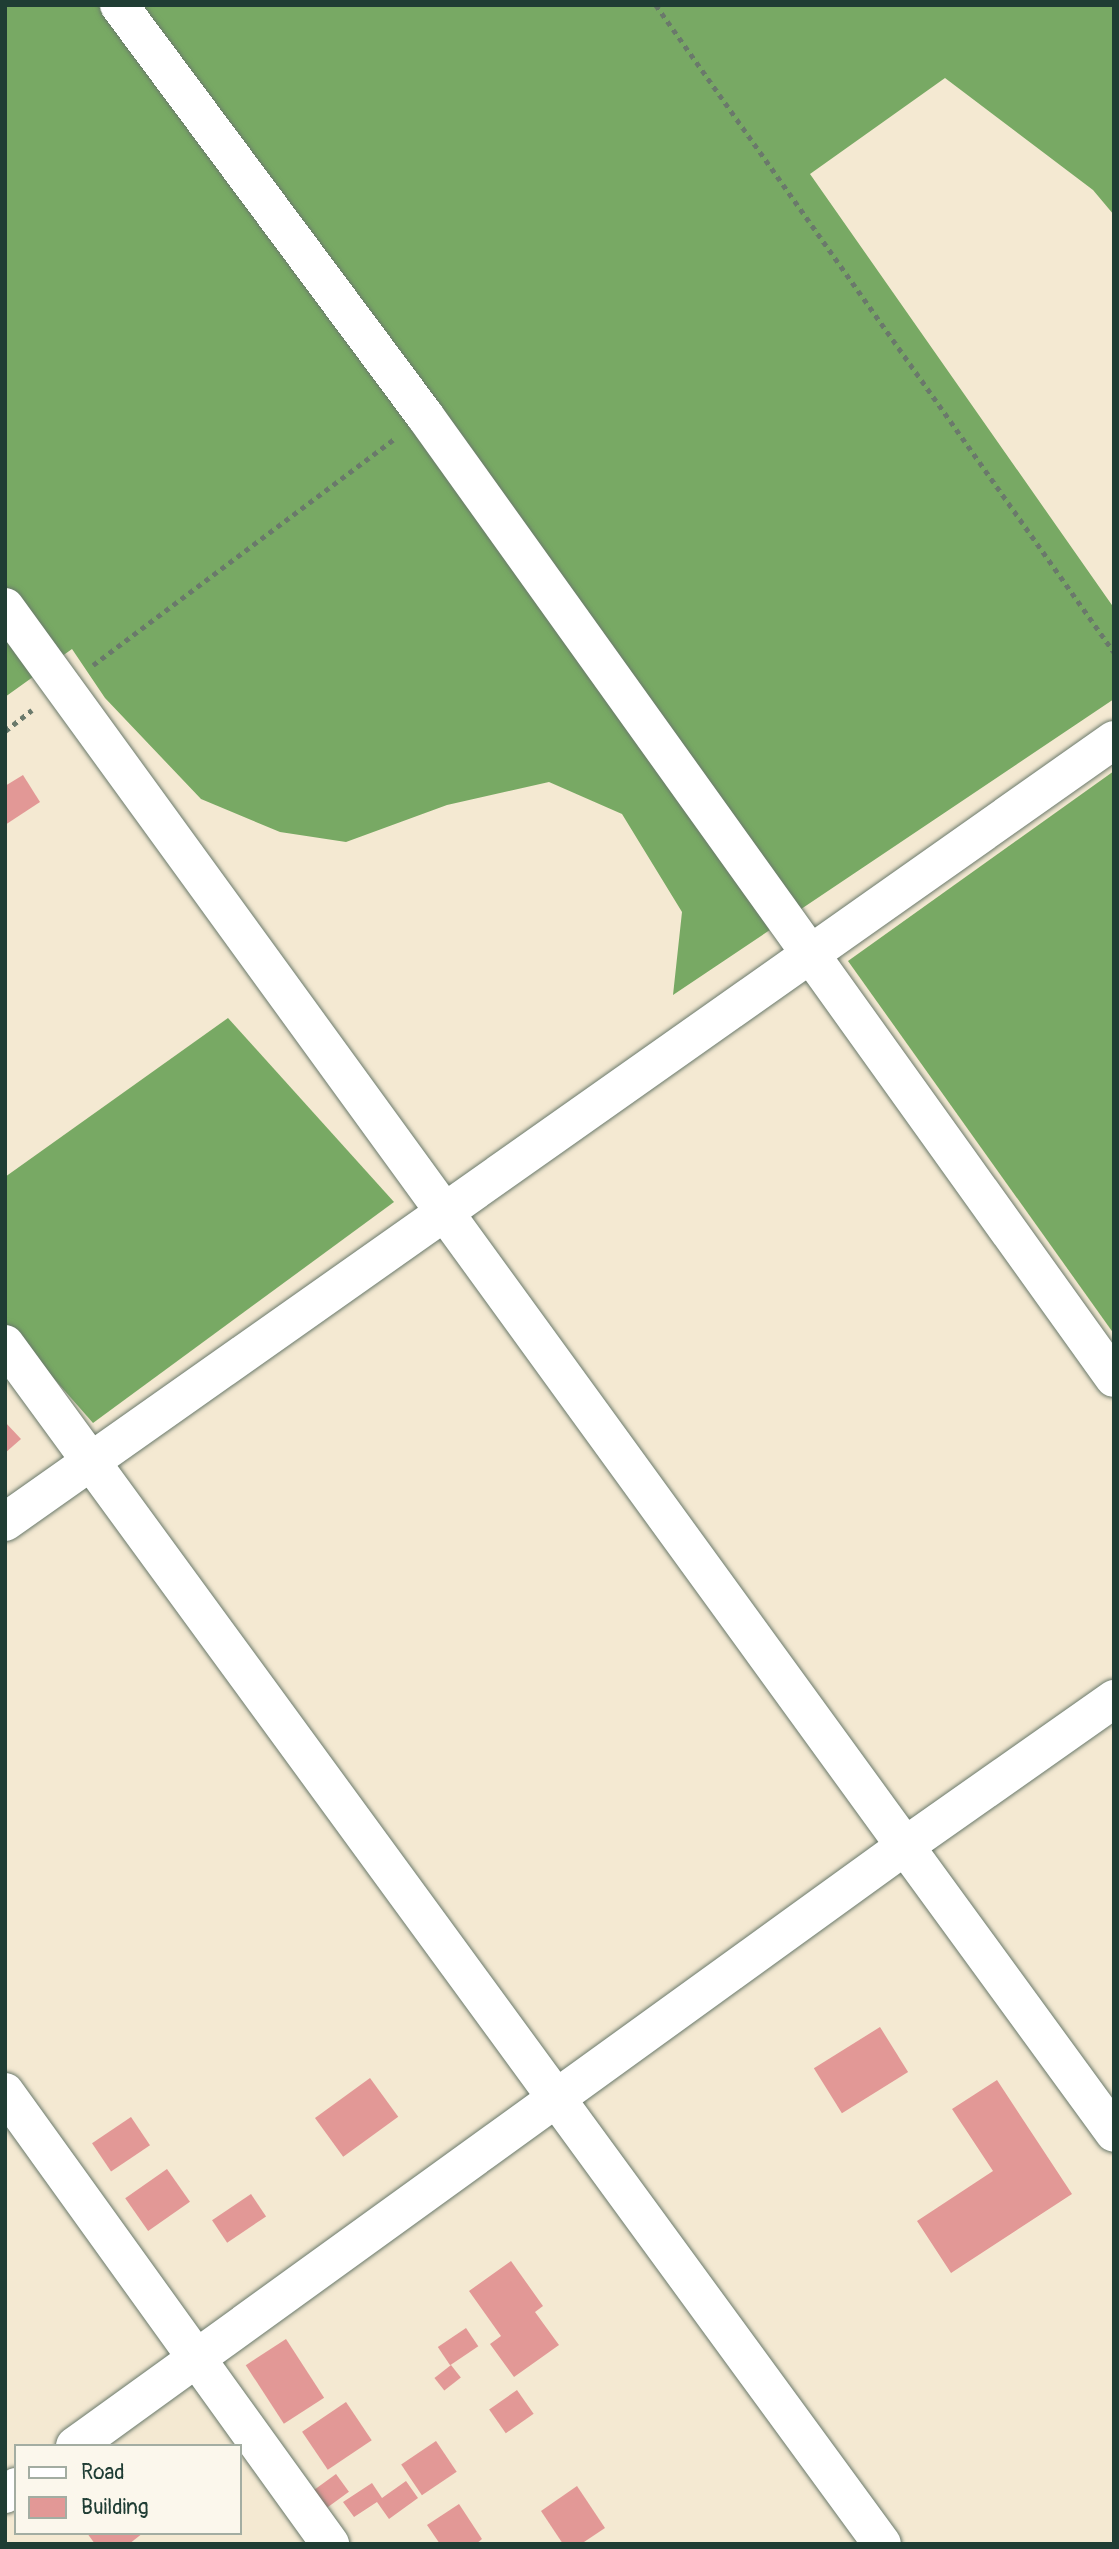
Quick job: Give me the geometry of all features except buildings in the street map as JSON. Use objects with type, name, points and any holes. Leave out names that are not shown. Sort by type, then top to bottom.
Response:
[{"type":"street","points":[[119,5],[425,416],[1114,1378]]},
{"type":"street","points":[[5,607],[442,1212],[1114,2133]]},
{"type":"street","points":[[5,1522],[90,1458],[1114,740]]},
{"type":"street","points":[[5,1344],[883,2544]]},
{"type":"street","points":[[78,2444],[198,2361],[905,1846],[1114,1699]]},
{"type":"street","points":[[5,2092],[330,2544]]},
{"type":"path","points":[[656,5],[1114,653]]},
{"type":"path","points":[[5,731],[425,416]]},
{"type":"green space","points":[[5,5],[1114,5],[1114,215],[1093,190],[945,78],[810,174],[1114,608],[1114,699],[673,995],[682,912],[622,814],[549,782],[447,805],[346,842],[280,832],[201,799],[105,698],[72,649],[5,697]]},
{"type":"green space","points":[[1114,771],[1114,1334],[848,961]]},
{"type":"green space","points":[[228,1018],[394,1202],[93,1423],[5,1323],[5,1177]]}]
